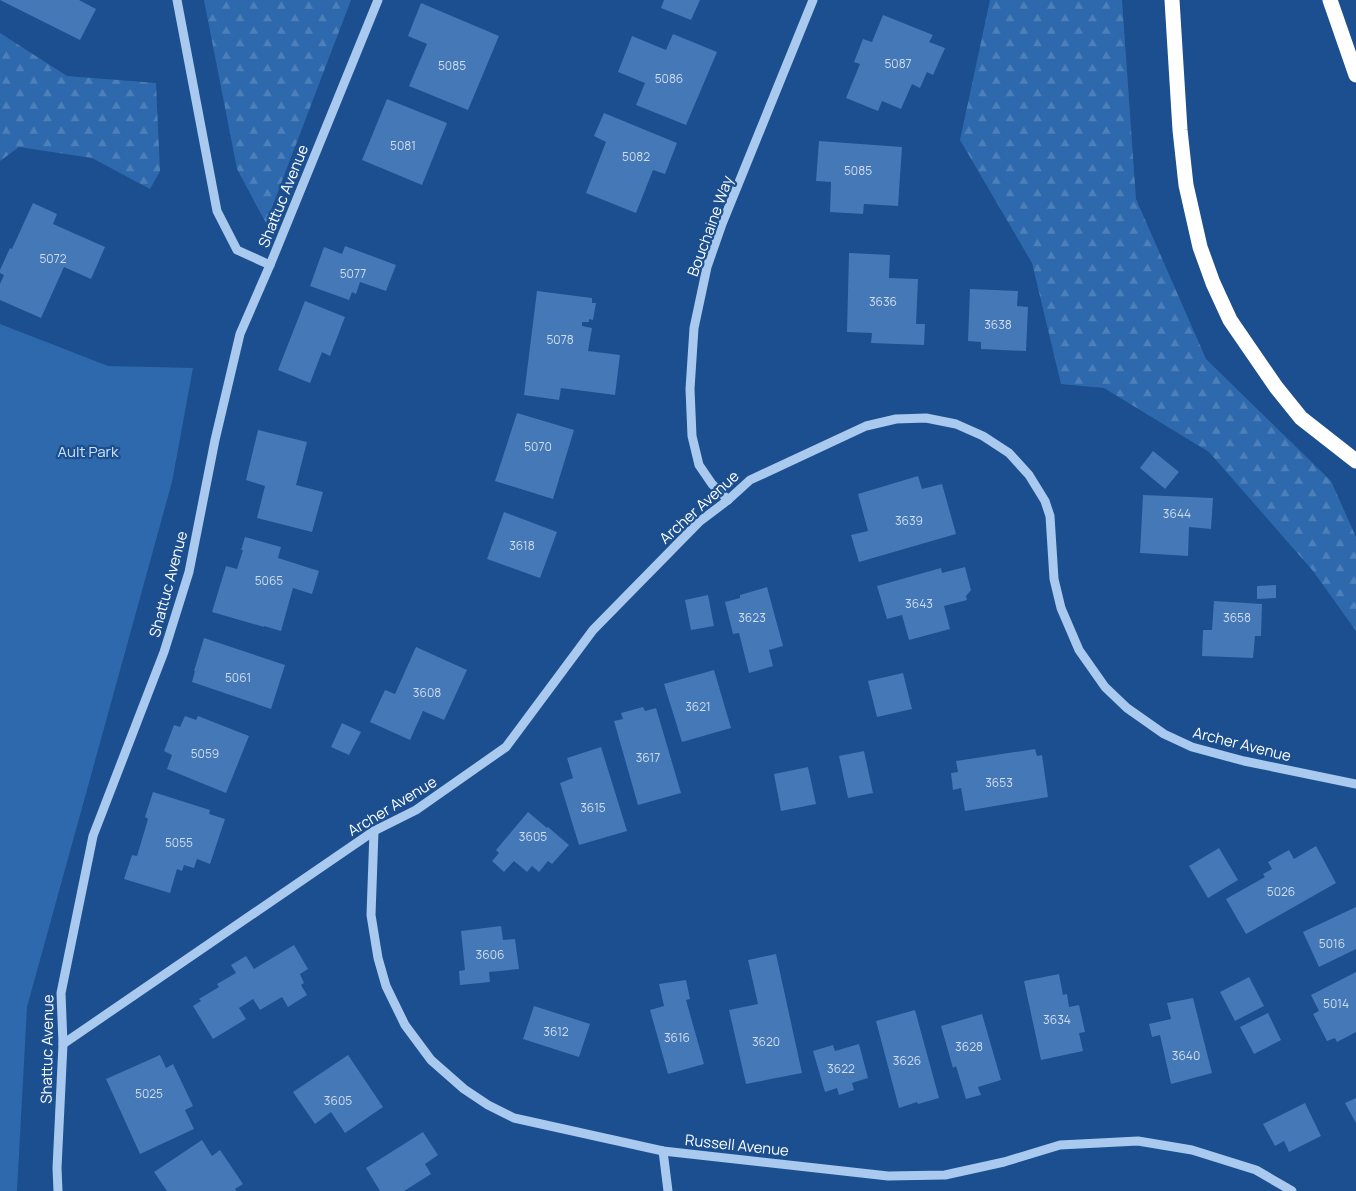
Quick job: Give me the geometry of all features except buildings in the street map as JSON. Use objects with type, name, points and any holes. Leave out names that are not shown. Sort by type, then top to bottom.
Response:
[{"type":"highway","points":[[1172,0],[1180,130],[1186,185],[1200,247],[1213,283],[1230,320],[1276,387],[1301,418],[1356,461]]},
{"type":"highway","points":[[1330,0],[1356,74]]},
{"type":"street","points":[[177,0],[217,211],[237,250],[270,265]]},
{"type":"street","name":"Shattuc Avenue","points":[[58,1191],[57,1168],[62,1044],[61,993],[93,836],[167,643],[188,572],[215,440],[240,334],[378,0]]},
{"type":"street","name":"Bouchaine Way","points":[[728,500],[712,484],[700,465],[692,436],[690,389],[694,328],[707,267],[722,224],[813,0]]},
{"type":"street","name":"Archer Avenue","points":[[62,1044],[374,831],[416,810],[506,747],[593,630],[699,522],[750,480],[866,426],[896,419],[926,418],[956,424],[983,436],[1009,453],[1029,475],[1045,501],[1050,516],[1054,579],[1061,608],[1079,650],[1105,687],[1127,708],[1164,734],[1192,747],[1244,761],[1356,784]]},
{"type":"street","name":"Russell Avenue","points":[[374,831],[371,915],[378,958],[386,986],[405,1025],[431,1060],[464,1089],[488,1106],[514,1118],[663,1151],[888,1176],[946,1175],[1004,1162],[1060,1145],[1138,1141],[1192,1150],[1256,1170],[1292,1191]]},
{"type":"street","points":[[663,1151],[668,1191]]},
{"type":"green space","points":[[204,0],[351,0],[266,223],[237,169]]},
{"type":"green space","points":[[990,0],[1122,0],[1136,199],[1206,359],[1331,481],[1356,537],[1356,631],[1313,571],[1209,452],[1104,388],[1061,384],[1032,263],[960,140]]},
{"type":"green space","points":[[0,33],[67,76],[156,83],[160,171],[150,189],[92,158],[19,147],[0,161]]},
{"type":"green space","name":"Ault Park","points":[[0,324],[108,366],[193,368],[172,482],[27,1007],[17,1191],[0,1191]]}]
